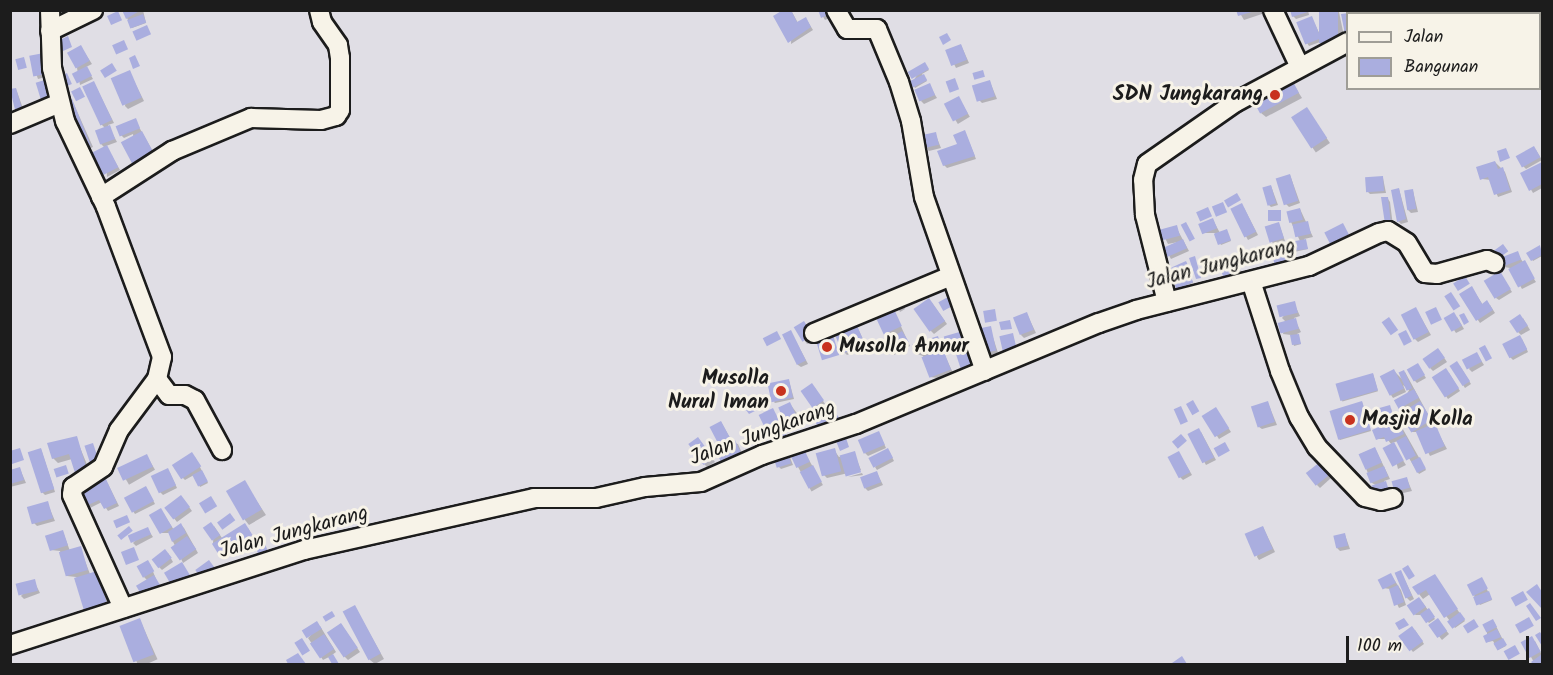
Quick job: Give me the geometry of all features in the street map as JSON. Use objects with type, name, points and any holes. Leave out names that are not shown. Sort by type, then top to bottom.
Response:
[{"type":"street","points":[[50,10],[52,68],[64,121],[101,197],[161,346],[158,379],[114,438],[103,467],[73,487],[72,495],[123,608]]},
{"type":"street","points":[[50,31],[93,10]]},
{"type":"street","points":[[101,197],[172,151],[243,121],[321,120],[336,116],[340,110],[338,45],[322,22],[319,10]]},
{"type":"street","points":[[836,10],[847,29],[877,28],[911,121],[924,197],[985,370]]},
{"type":"street","points":[[1273,10],[1299,65]]},
{"type":"street","points":[[1167,302],[1145,215],[1143,180],[1147,164],[1236,102],[1299,65],[1346,42]]},
{"type":"street","points":[[10,124],[60,103]]},
{"type":"street","name":"Jalan Jungkarang","points":[[10,645],[304,549],[518,501],[596,498],[645,487],[695,484],[762,455],[856,424],[1108,320],[1326,260],[1388,231],[1407,243],[1425,273],[1437,274],[1487,260],[1494,263]]},
{"type":"street","points":[[814,333],[951,276]]},
{"type":"street","points":[[1251,281],[1280,371],[1299,417],[1317,447],[1365,497],[1381,501],[1393,498]]},
{"type":"street","points":[[158,379],[169,395],[185,395],[195,400],[222,450]]},
{"type":"building","points":[[122,10],[141,10],[126,19]]},
{"type":"building","points":[[783,10],[791,10],[797,22],[806,17],[811,27],[788,43],[773,16]]},
{"type":"building","points":[[818,10],[833,10],[834,12],[821,18]]},
{"type":"building","points":[[1236,10],[1255,10],[1255,11],[1238,16]]},
{"type":"building","points":[[1290,10],[1311,10],[1311,11],[1292,17]]},
{"type":"building","points":[[1319,10],[1338,10],[1338,43],[1319,43]]},
{"type":"building","points":[[1360,10],[1376,10],[1376,12],[1360,12]]},
{"type":"building","points":[[1500,10],[1517,10],[1517,12],[1500,12]]},
{"type":"building","points":[[118,11],[122,20],[111,25],[107,16]]},
{"type":"building","points":[[1346,13],[1346,34],[1345,34],[1341,14]]},
{"type":"building","points":[[143,14],[146,22],[130,28],[127,20]]},
{"type":"building","points":[[1312,16],[1321,38],[1305,45],[1296,22]]},
{"type":"building","points":[[147,25],[151,34],[136,41],[132,32]]},
{"type":"building","points":[[947,33],[951,40],[943,45],[939,37]]},
{"type":"building","points":[[68,36],[72,47],[63,51],[58,41]]},
{"type":"building","points":[[124,40],[128,49],[116,54],[112,45]]},
{"type":"building","points":[[961,44],[967,60],[951,66],[945,50]]},
{"type":"building","points":[[81,45],[90,61],[76,69],[67,53]]},
{"type":"building","points":[[44,53],[48,74],[33,76],[29,56]]},
{"type":"building","points":[[135,55],[140,66],[133,69],[129,58]]},
{"type":"building","points":[[24,57],[27,68],[18,70],[15,59]]},
{"type":"building","points":[[925,62],[929,69],[912,79],[908,72]]},
{"type":"building","points":[[112,63],[117,71],[105,78],[100,70]]},
{"type":"building","points":[[87,66],[92,76],[77,84],[72,74]]},
{"type":"building","points":[[130,70],[142,98],[122,106],[111,78]]},
{"type":"building","points":[[983,70],[985,77],[974,80],[972,73]]},
{"type":"building","points":[[67,73],[72,84],[64,88],[59,77]]},
{"type":"building","points":[[924,74],[927,80],[913,88],[910,81]]},
{"type":"building","name":"SDN Jungkarang","points":[[1290,76],[1299,93],[1260,113],[1251,97]]},
{"type":"building","points":[[51,78],[57,98],[42,103],[36,83]]},
{"type":"building","points":[[955,78],[959,89],[950,93],[946,81]]},
{"type":"building","points":[[990,80],[995,96],[977,102],[972,86]]},
{"type":"building","points":[[94,81],[112,120],[100,125],[82,86]]},
{"type":"building","points":[[930,83],[935,95],[919,102],[914,90]]},
{"type":"building","points":[[80,87],[85,97],[76,101],[71,92]]},
{"type":"building","points":[[16,88],[23,112],[16,114],[10,89]]},
{"type":"building","points":[[959,96],[968,114],[953,122],[944,104]]},
{"type":"building","points":[[72,99],[91,145],[82,149],[64,102]]},
{"type":"building","name":"SDN Jungkarang","points":[[1307,107],[1327,138],[1311,148],[1291,117]]},
{"type":"building","points":[[136,118],[140,128],[120,136],[116,126]]},
{"type":"building","points":[[110,125],[115,139],[100,145],[95,130]]},
{"type":"building","points":[[965,130],[975,156],[943,166],[937,151],[957,144],[953,135]]},
{"type":"building","points":[[142,131],[153,152],[132,163],[121,142]]},
{"type":"building","points":[[936,132],[939,145],[924,148],[921,135]]},
{"type":"building","points":[[107,145],[118,167],[103,175],[92,153]]},
{"type":"building","points":[[1534,146],[1540,157],[1522,168],[1516,156]]},
{"type":"building","points":[[1506,148],[1510,158],[1500,162],[1497,151]]},
{"type":"building","points":[[1495,161],[1498,169],[1503,167],[1510,190],[1494,195],[1488,177],[1480,180],[1476,167]]},
{"type":"building","points":[[1542,162],[1542,184],[1529,191],[1520,173]]},
{"type":"building","points":[[1290,174],[1298,201],[1284,205],[1276,178]]},
{"type":"building","points":[[1383,176],[1384,191],[1366,192],[1365,177]]},
{"type":"building","points":[[1271,185],[1276,203],[1268,206],[1262,187]]},
{"type":"building","points":[[1399,188],[1406,219],[1397,222],[1391,190]]},
{"type":"building","points":[[1413,189],[1416,209],[1407,210],[1404,190]]},
{"type":"building","points":[[1237,193],[1241,200],[1228,207],[1224,200]]},
{"type":"building","points":[[1381,197],[1388,197],[1391,224],[1385,224]]},
{"type":"building","points":[[1223,202],[1227,212],[1216,217],[1212,206]]},
{"type":"building","points":[[1242,203],[1256,232],[1244,237],[1230,209]]},
{"type":"building","points":[[1208,207],[1212,216],[1200,221],[1196,212]]},
{"type":"building","points":[[1300,208],[1303,220],[1289,223],[1286,211]]},
{"type":"building","points":[[1268,210],[1281,210],[1281,221],[1268,221]]},
{"type":"building","points":[[1213,218],[1217,228],[1202,234],[1198,224]]},
{"type":"building","points":[[1308,221],[1311,234],[1295,237],[1292,225]]},
{"type":"building","points":[[1186,222],[1195,239],[1190,242],[1181,225]]},
{"type":"building","points":[[1279,222],[1284,238],[1270,243],[1265,226]]},
{"type":"building","points":[[1343,223],[1349,235],[1330,244],[1324,233]]},
{"type":"building","points":[[1177,225],[1180,236],[1162,240],[1160,230]]},
{"type":"building","points":[[1227,229],[1231,240],[1218,245],[1214,234]]},
{"type":"building","points":[[1183,239],[1187,248],[1167,257],[1163,248]]},
{"type":"building","points":[[1306,239],[1308,249],[1291,251],[1290,242]]},
{"type":"building","points":[[1284,243],[1288,261],[1274,264],[1270,246]]},
{"type":"building","points":[[1503,244],[1508,251],[1498,259],[1492,252]]},
{"type":"building","points":[[1540,245],[1542,255],[1531,261],[1526,253]]},
{"type":"building","points":[[1518,251],[1521,259],[1502,267],[1498,259]]},
{"type":"building","points":[[1195,256],[1201,278],[1196,279],[1189,258]]},
{"type":"building","points":[[1236,259],[1240,270],[1223,276],[1219,265]]},
{"type":"building","points":[[1525,260],[1535,279],[1518,287],[1508,269]]},
{"type":"building","points":[[1186,261],[1190,270],[1173,278],[1169,269]]},
{"type":"building","points":[[1500,271],[1511,289],[1495,299],[1484,281]]},
{"type":"building","points":[[1190,275],[1193,282],[1177,289],[1173,282]]},
{"type":"building","points":[[1465,276],[1470,284],[1458,291],[1453,283]]},
{"type":"building","points":[[1472,286],[1482,304],[1487,300],[1493,310],[1476,321],[1459,294]]},
{"type":"building","points":[[1451,292],[1460,306],[1454,311],[1444,296]]},
{"type":"building","points":[[948,297],[953,306],[943,311],[938,302]]},
{"type":"building","points":[[929,298],[945,321],[929,332],[913,309]]},
{"type":"building","points":[[1295,301],[1298,313],[1279,317],[1277,306]]},
{"type":"building","points":[[893,307],[902,326],[884,334],[875,315]]},
{"type":"building","points":[[1416,307],[1429,332],[1414,340],[1401,315]]},
{"type":"building","points":[[1436,307],[1442,320],[1431,325],[1425,312]]},
{"type":"building","points":[[995,309],[997,321],[985,323],[983,311]]},
{"type":"building","points":[[1027,312],[1034,330],[1020,335],[1013,317]]},
{"type":"building","points":[[1454,312],[1462,326],[1452,332],[1444,318]]},
{"type":"building","points":[[1464,313],[1469,322],[1464,325],[1459,315]]},
{"type":"building","points":[[1520,314],[1528,326],[1517,333],[1509,321]]},
{"type":"building","points":[[1389,317],[1398,330],[1391,335],[1382,322]]},
{"type":"building","points":[[1296,318],[1299,329],[1280,334],[1278,323]]},
{"type":"building","points":[[1010,320],[1012,329],[1001,330],[999,322]]},
{"type":"building","points":[[804,321],[813,336],[802,342],[794,327]]},
{"type":"building","points":[[856,323],[865,344],[843,354],[834,332]]},
{"type":"building","points":[[991,326],[996,350],[985,353],[980,328]]},
{"type":"building","points":[[791,330],[806,361],[797,365],[782,334]]},
{"type":"building","points":[[1406,330],[1412,342],[1404,346],[1398,334]]},
{"type":"building","points":[[777,331],[781,339],[767,346],[763,338]]},
{"type":"building","points":[[902,331],[909,342],[891,353],[884,342]]},
{"type":"building","points":[[963,331],[965,338],[946,343],[944,337]]},
{"type":"building","points":[[1013,333],[1017,350],[1003,353],[999,336]]},
{"type":"building","points":[[1299,334],[1301,344],[1292,345],[1290,335]]},
{"type":"building","name":"Musolla Annur","points":[[833,335],[839,355],[822,360],[816,340]]},
{"type":"building","points":[[1520,335],[1527,349],[1509,358],[1502,344]]},
{"type":"building","points":[[938,336],[941,345],[915,353],[912,344]]},
{"type":"building","points":[[971,339],[979,364],[961,370],[953,345]]},
{"type":"building","points":[[1485,345],[1492,358],[1486,362],[1479,348]]},
{"type":"building","points":[[1438,348],[1445,358],[1429,369],[1422,359]]},
{"type":"building","points":[[943,349],[951,370],[929,378],[922,357]]},
{"type":"building","points":[[1477,352],[1482,362],[1467,370],[1462,360]]},
{"type":"building","points":[[1457,361],[1470,381],[1463,386],[1449,366]]},
{"type":"building","points":[[1418,363],[1425,375],[1414,382],[1407,370]]},
{"type":"building","points":[[1446,368],[1459,388],[1445,397],[1432,377]]},
{"type":"building","points":[[1394,369],[1404,389],[1390,396],[1380,376]]},
{"type":"building","points":[[1404,370],[1412,388],[1407,391],[1399,372]]},
{"type":"building","points":[[1373,373],[1378,390],[1340,401],[1336,384]]},
{"type":"building","name":"Musolla Nurul Iman","points":[[789,379],[793,398],[771,402],[767,384]]},
{"type":"building","points":[[812,383],[824,400],[813,408],[801,391]]},
{"type":"building","points":[[1414,389],[1419,398],[1399,409],[1394,400]]},
{"type":"building","points":[[1193,400],[1199,411],[1192,415],[1186,404]]},
{"type":"building","points":[[1268,401],[1275,422],[1258,427],[1251,407]]},
{"type":"building","name":"Masjid Kolla","points":[[1362,401],[1371,430],[1338,440],[1329,411]]},
{"type":"building","points":[[1420,401],[1432,420],[1411,432],[1400,414]]},
{"type":"building","points":[[790,402],[796,415],[784,420],[778,407]]},
{"type":"building","points":[[754,405],[757,410],[749,414],[746,410]]},
{"type":"building","points":[[830,405],[839,418],[821,431],[812,418]]},
{"type":"building","points":[[1390,405],[1394,419],[1372,426],[1368,411]]},
{"type":"building","points":[[1181,406],[1188,422],[1181,425],[1174,409]]},
{"type":"building","points":[[1216,407],[1229,428],[1215,437],[1202,416]]},
{"type":"building","points":[[773,408],[788,439],[774,446],[759,415]]},
{"type":"building","points":[[800,415],[806,423],[799,428],[793,420]]},
{"type":"building","points":[[1397,419],[1404,434],[1386,442],[1384,437],[1376,440],[1372,430]]},
{"type":"building","points":[[721,421],[730,438],[718,444],[710,427]]},
{"type":"building","points":[[1435,423],[1445,446],[1425,454],[1416,431]]},
{"type":"building","points":[[1199,428],[1214,457],[1202,463],[1187,434]]},
{"type":"building","points":[[879,431],[885,445],[864,454],[858,440]]},
{"type":"building","points":[[1181,434],[1187,441],[1178,449],[1172,442]]},
{"type":"building","points":[[77,436],[87,470],[75,473],[69,454],[52,459],[47,443]]},
{"type":"building","points":[[1406,436],[1416,456],[1406,461],[1396,441]]},
{"type":"building","points":[[698,437],[713,458],[704,465],[688,444]]},
{"type":"building","points":[[846,438],[849,447],[840,451],[836,441]]},
{"type":"building","points":[[735,440],[744,459],[724,468],[715,449]]},
{"type":"building","points":[[1225,442],[1230,451],[1218,457],[1214,448]]},
{"type":"building","points":[[1394,442],[1404,461],[1392,467],[1383,448]]},
{"type":"building","points":[[93,443],[99,461],[90,464],[84,446]]},
{"type":"building","points":[[1375,447],[1382,463],[1365,470],[1359,454]]},
{"type":"building","points":[[20,448],[24,460],[12,464],[10,451]]},
{"type":"building","points":[[41,448],[54,489],[41,493],[28,452]]},
{"type":"building","points":[[835,448],[841,471],[822,476],[816,453]]},
{"type":"building","points":[[888,448],[893,458],[873,468],[868,458]]},
{"type":"building","points":[[804,449],[810,462],[796,468],[790,455]]},
{"type":"building","points":[[787,450],[791,463],[777,468],[773,454]]},
{"type":"building","points":[[855,451],[861,472],[846,477],[840,455]]},
{"type":"building","points":[[1179,451],[1190,472],[1179,478],[1168,457]]},
{"type":"building","points":[[192,452],[201,466],[181,479],[172,465]]},
{"type":"building","points":[[147,454],[153,467],[123,481],[117,468]]},
{"type":"building","points":[[1420,457],[1426,469],[1417,473],[1411,462]]},
{"type":"building","points":[[1320,462],[1330,475],[1316,486],[1306,473]]},
{"type":"building","points":[[66,465],[69,474],[56,478],[54,469]]},
{"type":"building","points":[[813,465],[822,482],[809,489],[800,472]]},
{"type":"building","points":[[1384,466],[1388,476],[1371,483],[1366,473]]},
{"type":"building","points":[[20,467],[24,480],[10,484],[10,470]]},
{"type":"building","points":[[168,468],[176,485],[159,493],[151,476]]},
{"type":"building","points":[[202,470],[208,482],[198,487],[192,475]]},
{"type":"building","points":[[877,471],[881,482],[864,488],[860,477]]},
{"type":"building","points":[[1407,477],[1410,488],[1394,492],[1392,481]]},
{"type":"building","points":[[106,479],[117,503],[104,509],[99,500],[86,506],[79,493]]},
{"type":"building","points":[[245,480],[262,509],[243,520],[226,491]]},
{"type":"building","points":[[1386,481],[1389,491],[1375,495],[1372,485]]},
{"type":"building","points":[[146,486],[154,501],[132,513],[124,498]]},
{"type":"building","points":[[181,495],[190,507],[173,520],[164,508]]},
{"type":"building","points":[[211,496],[217,506],[205,513],[199,503]]},
{"type":"building","points":[[48,501],[53,518],[32,524],[27,507]]},
{"type":"building","points":[[161,508],[172,527],[160,534],[149,515]]},
{"type":"building","points":[[230,513],[235,520],[222,530],[217,522]]},
{"type":"building","points":[[127,515],[130,522],[116,528],[113,521]]},
{"type":"building","points":[[211,522],[220,535],[212,541],[203,528]]},
{"type":"building","points":[[181,523],[186,533],[172,542],[168,532]]},
{"type":"building","points":[[245,523],[253,536],[220,556],[212,544]]},
{"type":"building","points":[[129,526],[133,531],[121,540],[117,535]]},
{"type":"building","points":[[1263,526],[1273,549],[1254,557],[1245,534]]},
{"type":"building","points":[[148,527],[151,534],[131,543],[128,536]]},
{"type":"building","points":[[63,530],[68,545],[50,551],[45,536]]},
{"type":"building","points":[[1345,533],[1348,546],[1336,548],[1333,536]]},
{"type":"building","points":[[187,536],[196,549],[180,561],[171,547]]},
{"type":"building","points":[[262,536],[269,554],[259,557],[253,540]]},
{"type":"building","points":[[81,546],[88,570],[66,576],[59,552]]},
{"type":"building","points":[[134,547],[139,560],[126,565],[121,552]]},
{"type":"building","points":[[165,549],[172,558],[158,568],[152,559]]},
{"type":"building","points":[[148,560],[154,571],[143,578],[137,566]]},
{"type":"building","points":[[209,560],[214,567],[201,577],[195,570]]},
{"type":"building","points":[[182,562],[191,577],[173,587],[164,573]]},
{"type":"building","points":[[1408,565],[1415,576],[1409,580],[1402,569]]},
{"type":"building","points":[[1401,570],[1412,596],[1405,599],[1395,573]]},
{"type":"building","points":[[97,571],[108,608],[85,615],[74,578]]},
{"type":"building","points":[[1391,573],[1396,583],[1383,590],[1378,580]]},
{"type":"building","points":[[1435,574],[1458,609],[1444,618],[1426,590],[1418,595],[1412,587]]},
{"type":"building","points":[[154,575],[160,585],[142,596],[136,586]]},
{"type":"building","points":[[1482,577],[1488,589],[1473,596],[1467,585]]},
{"type":"building","points":[[35,579],[38,591],[18,595],[16,584]]},
{"type":"building","points":[[1537,584],[1542,592],[1542,609],[1526,592]]},
{"type":"building","points":[[1398,585],[1404,602],[1394,606],[1389,589]]},
{"type":"building","points":[[1489,591],[1492,599],[1476,605],[1473,597]]},
{"type":"building","points":[[1523,591],[1528,600],[1516,607],[1511,598]]},
{"type":"building","points":[[1419,597],[1426,607],[1414,615],[1407,606]]},
{"type":"building","points":[[1530,603],[1541,618],[1536,621],[1526,606]]},
{"type":"building","points":[[355,605],[381,654],[368,660],[343,612]]},
{"type":"building","points":[[1429,608],[1435,617],[1426,623],[1420,614]]},
{"type":"building","points":[[332,611],[335,616],[326,622],[323,617]]},
{"type":"building","points":[[1460,612],[1465,619],[1452,629],[1447,621]]},
{"type":"building","points":[[1529,617],[1534,626],[1520,634],[1515,625]]},
{"type":"building","points":[[140,618],[154,654],[133,662],[119,626]]},
{"type":"building","points":[[1404,618],[1409,625],[1399,630],[1395,623]]},
{"type":"building","points":[[1438,618],[1447,631],[1437,638],[1428,625]]},
{"type":"building","points":[[1474,619],[1479,627],[1468,634],[1463,626]]},
{"type":"building","points":[[1493,619],[1497,627],[1486,632],[1482,624]]},
{"type":"building","points":[[317,621],[322,629],[307,638],[302,631]]},
{"type":"building","points":[[341,623],[358,648],[344,657],[327,633]]},
{"type":"building","points":[[1412,626],[1423,641],[1409,651],[1398,636]]},
{"type":"building","points":[[1497,629],[1501,637],[1486,643],[1483,636]]},
{"type":"building","points":[[1540,632],[1542,635],[1542,646],[1535,635]]},
{"type":"building","points":[[324,634],[334,649],[320,658],[310,644]]},
{"type":"building","points":[[1532,636],[1541,652],[1529,658],[1521,642]]},
{"type":"building","points":[[302,638],[310,651],[302,655],[294,643]]},
{"type":"building","points":[[1503,638],[1507,645],[1497,650],[1493,644]]},
{"type":"building","points":[[1515,645],[1520,654],[1508,660],[1504,651]]},
{"type":"building","points":[[298,653],[306,664],[288,664],[286,660]]},
{"type":"building","points":[[333,654],[339,664],[332,664],[328,657]]},
{"type":"building","points":[[1542,654],[1542,664],[1531,662]]},
{"type":"building","points":[[1182,656],[1187,664],[1172,663]]},
{"type":"building","points":[[1376,660],[1378,664],[1361,664]]},
{"type":"place","name":"SDN Jungkarang","points":[[1275,95]]},
{"type":"place","name":"Musolla Annur","points":[[827,347]]},
{"type":"place","name":"Musolla Nurul Iman","points":[[781,391]]},
{"type":"place","name":"Masjid Kolla","points":[[1350,420]]}]
